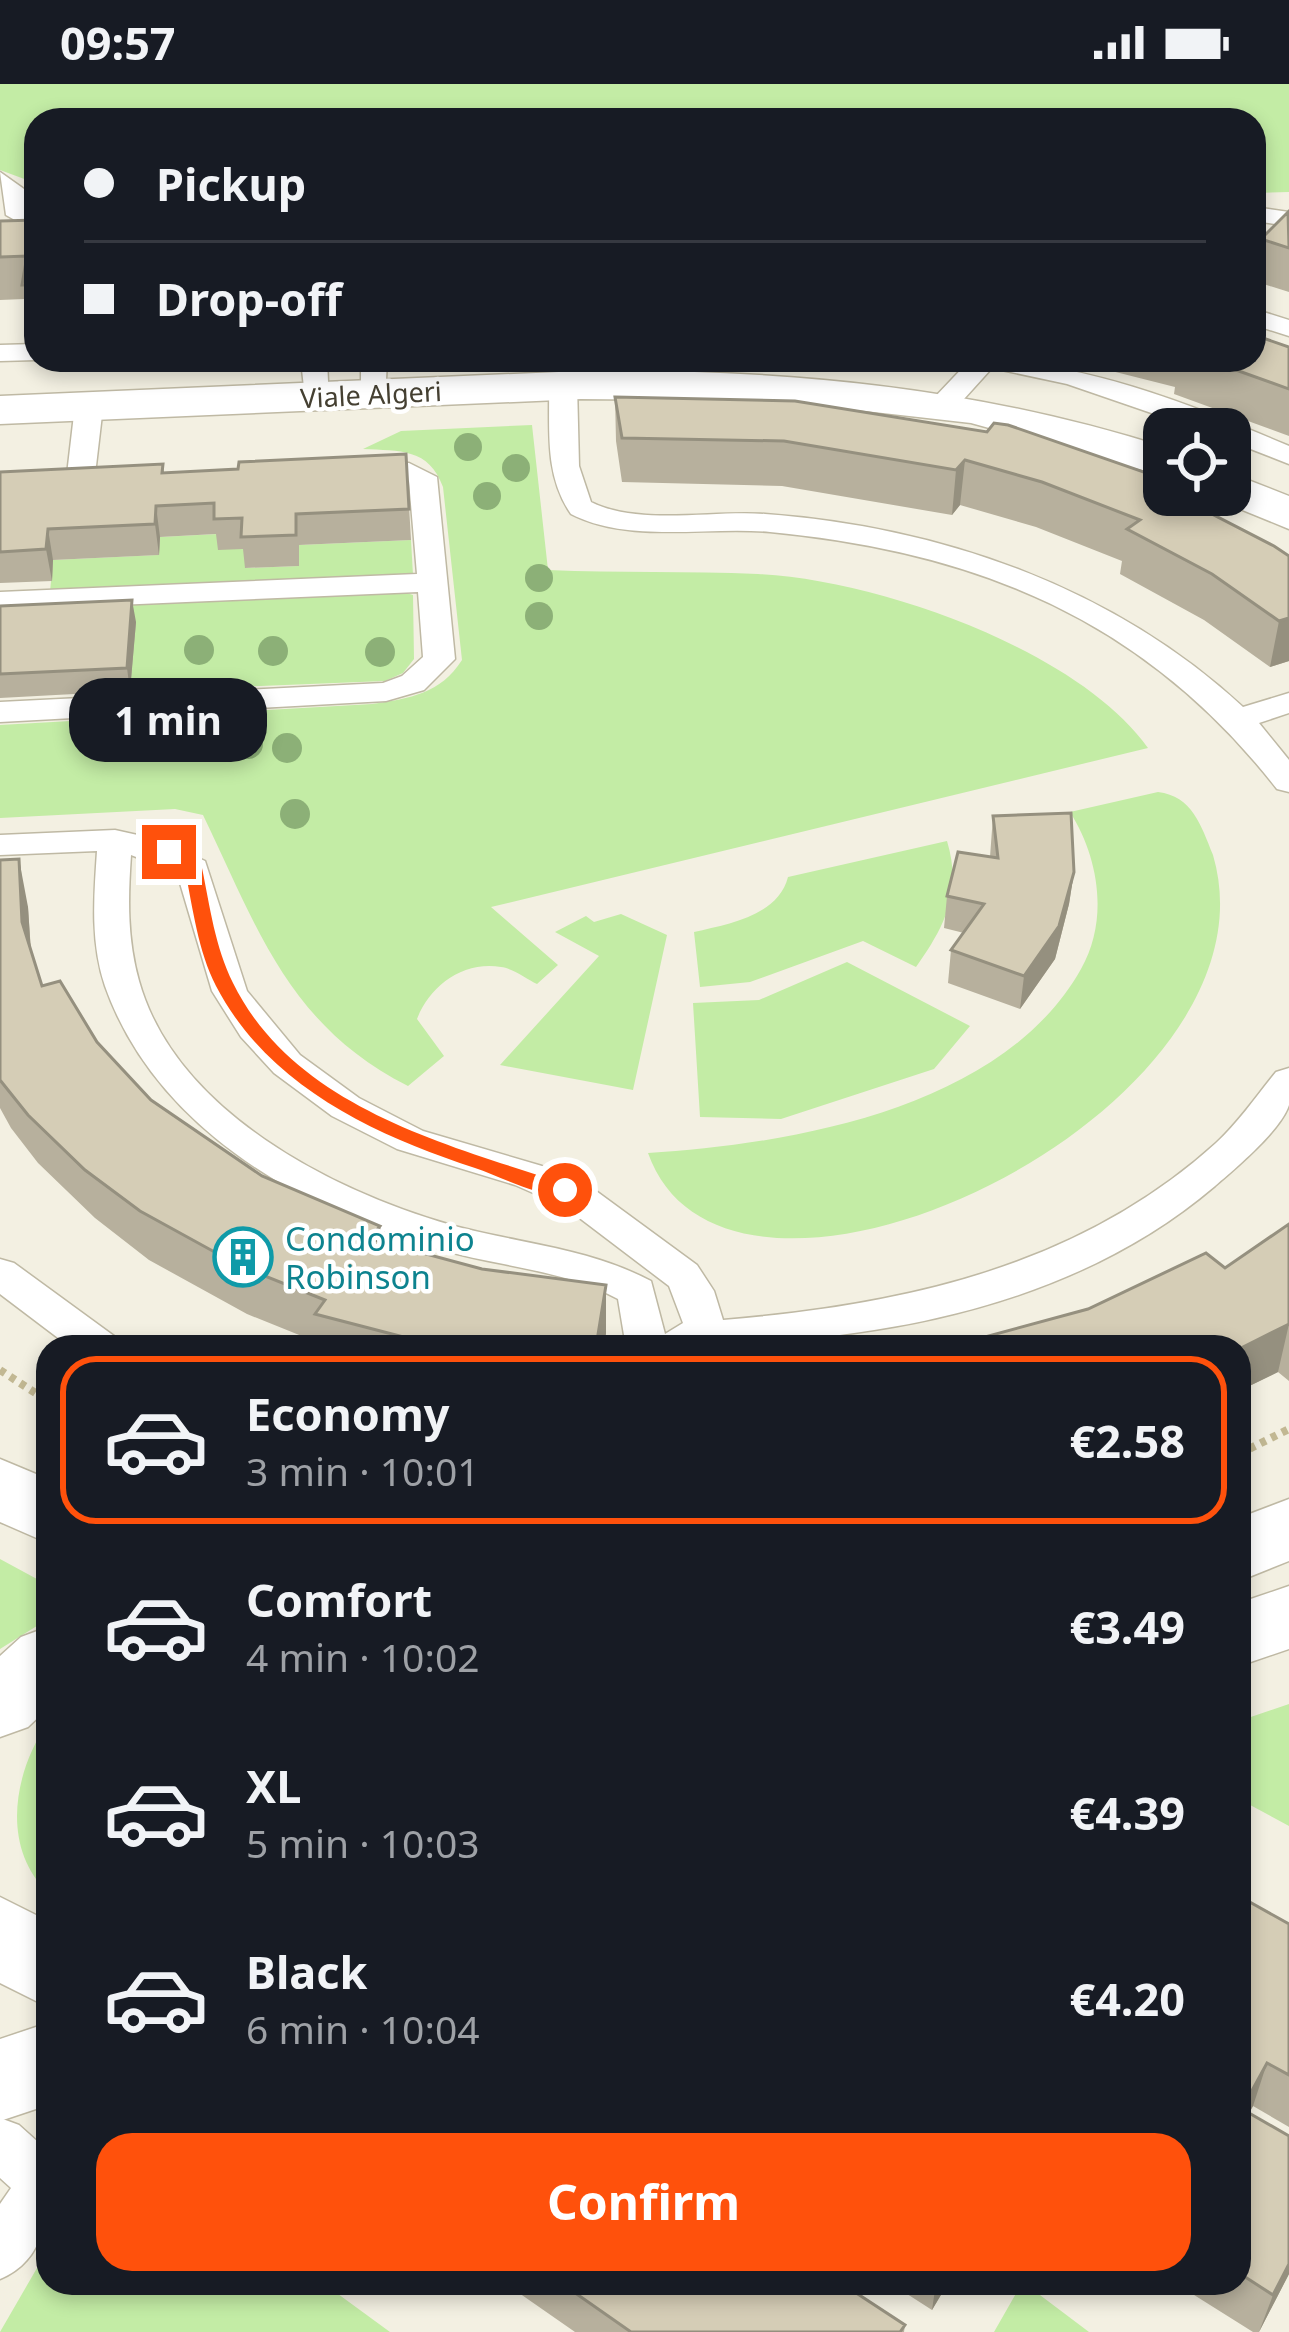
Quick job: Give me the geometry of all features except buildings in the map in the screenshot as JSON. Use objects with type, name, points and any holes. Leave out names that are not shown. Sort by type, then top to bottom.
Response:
[{"type":"street","name":"Viale Algeri","points":[[0,410],[89,406],[316,378],[563,384],[751,382],[944,404],[1040,424],[1143,456]]},
{"type":"street","points":[[1251,497],[1289,514]]},
{"type":"street","points":[[0,1486],[36,1507]]},
{"type":"street","points":[[1251,1545],[1289,1528]]},
{"type":"street","points":[[1251,1630],[1289,1617]]},
{"type":"street","points":[[0,1704],[36,1670]]},
{"type":"street","points":[[0,1934],[36,1960]]},
{"type":"street","points":[[0,2080],[36,2068]]},
{"type":"lane","points":[[0,179],[19,194],[18,215],[24,218]]},
{"type":"lane","points":[[944,404],[977,372]]},
{"type":"lane","points":[[1048,372],[1164,408]]},
{"type":"lane","points":[[563,384],[570,493],[583,512],[605,521],[686,518],[806,526],[959,559],[1032,584],[1131,634],[1190,674],[1280,753],[1289,782]]},
{"type":"lane","points":[[40,484],[92,482],[89,406]]},
{"type":"lane","points":[[1251,440],[1289,456]]},
{"type":"lane","points":[[0,712],[386,692],[412,683],[439,659],[423,477],[409,471],[315,474]]},
{"type":"lane","points":[[0,602],[434,582]]},
{"type":"lane","points":[[1240,719],[1289,703]]},
{"type":"lane","points":[[115,840],[106,901],[119,984],[145,1040],[213,1118],[275,1164],[351,1204],[461,1242],[581,1264],[637,1291],[645,1335]]},
{"type":"lane","points":[[0,845],[115,840],[169,852],[194,868],[207,940],[225,986],[254,1030],[296,1071],[349,1108],[411,1140],[565,1190],[691,1283],[704,1335]]},
{"type":"lane","points":[[759,1335],[872,1320],[976,1295],[1070,1259],[1187,1189],[1247,1135],[1289,1081]]},
{"type":"lane","points":[[0,1273],[83,1335]]},
{"type":"lane","points":[[0,2144],[36,2172]]},
{"type":"lane","points":[[0,2252],[36,2196]]},
{"type":"path","points":[[0,1370],[36,1393]]},
{"type":"path","points":[[1251,1448],[1289,1429]]},
{"type":"green space","points":[[0,84],[1289,84],[1289,192],[1266,193],[1266,108],[24,108],[24,179],[0,170]]},
{"type":"green space","points":[[532,425],[548,570],[758,574],[806,579],[915,605],[1025,651],[1075,680],[1116,713],[1148,748],[491,907],[558,965],[537,984],[510,969],[487,966],[461,972],[439,986],[417,1019],[444,1056],[408,1086],[367,1062],[305,1004],[260,935],[203,815],[175,809],[0,818],[0,725],[372,704],[412,696],[444,680],[462,660],[443,487],[421,458],[363,449],[401,431]]},
{"type":"green space","points":[[218,534],[246,549],[246,568],[299,566],[299,545],[411,540],[413,575],[50,592],[53,560],[158,555],[160,537]]},
{"type":"green space","points":[[400,591],[413,595],[414,659],[403,673],[385,681],[130,691],[0,611]]},
{"type":"green space","points":[[1158,792],[1187,806],[1213,855],[1214,951],[1168,1042],[1089,1122],[989,1186],[882,1226],[781,1238],[698,1216],[648,1153],[766,1140],[890,1110],[948,1086],[1001,1055],[1046,1016],[1081,969],[1095,930],[1094,869],[1070,812]]},
{"type":"green space","points":[[947,841],[952,892],[936,937],[916,967],[863,941],[750,982],[700,987],[694,932],[763,909],[774,901],[788,877]]},
{"type":"green space","points":[[621,914],[667,935],[633,1090],[500,1065],[599,956],[555,932],[586,916],[594,922]]},
{"type":"green space","points":[[847,962],[970,1026],[934,1069],[781,1119],[700,1117],[693,1003],[759,1000]]},
{"type":"green space","points":[[0,1559],[36,1578],[36,1626],[0,1649]]},
{"type":"green space","points":[[1289,1704],[1289,1826],[1251,1805],[1251,1717]]},
{"type":"green space","points":[[36,1742],[36,1878],[18,1831],[20,1786]]},
{"type":"green space","points":[[36,2270],[36,2295],[339,2295],[390,2332],[0,2332]]},
{"type":"green space","points":[[1015,2295],[1040,2295],[1089,2332],[994,2332]]},
{"type":"place","name":"Condominio Robinson","points":[[243,1257]]},
{"type":"route","points":[[169,852],[194,868],[207,940],[225,986],[254,1030],[296,1071],[349,1108],[411,1140],[565,1190]]}]
